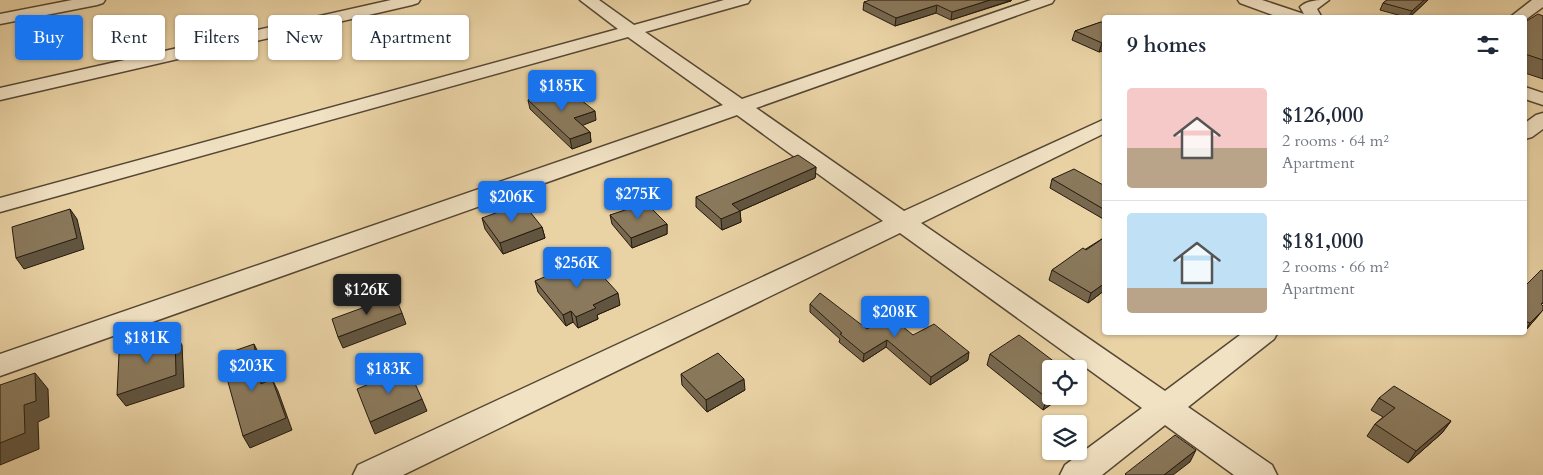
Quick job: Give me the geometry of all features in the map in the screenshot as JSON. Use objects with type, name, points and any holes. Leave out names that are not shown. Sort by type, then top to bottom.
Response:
[{"type":"street","points":[[0,19],[97,0]]},
{"type":"street","points":[[0,94],[412,0]]},
{"type":"street","points":[[588,0],[1260,475]]},
{"type":"street","points":[[0,205],[742,0]]},
{"type":"street","points":[[0,365],[1046,0]]},
{"type":"street","points":[[1246,0],[1289,15]]},
{"type":"street","points":[[1312,15],[1308,7],[1321,0]]},
{"type":"street","points":[[1521,15],[1543,0]]},
{"type":"street","points":[[1527,94],[1543,99]]},
{"type":"street","points":[[1527,131],[1543,119]]},
{"type":"street","points":[[370,475],[1102,126]]},
{"type":"street","points":[[1077,475],[1260,335]]},
{"type":"building","points":[[870,0],[990,0],[952,12],[937,5],[896,18],[864,2]]},
{"type":"building","points":[[1387,0],[1424,0],[1412,11],[1383,3]]},
{"type":"building","points":[[1538,14],[1543,16],[1543,60],[1527,55],[1527,21]]},
{"type":"building","points":[[1102,22],[1102,43],[1075,31]]},
{"type":"building","points":[[540,87],[553,99],[572,93],[595,111],[574,118],[590,132],[570,139],[528,100]]},
{"type":"building","points":[[798,155],[816,167],[732,204],[740,211],[721,219],[696,197]]},
{"type":"building","points":[[1074,169],[1102,184],[1102,208],[1052,179]]},
{"type":"building","points":[[523,203],[542,227],[500,243],[482,218]]},
{"type":"building","points":[[646,203],[667,224],[631,238],[610,215]]},
{"type":"building","points":[[70,209],[77,238],[16,258],[12,227]]},
{"type":"building","points":[[1102,239],[1102,285],[1091,293],[1052,270],[1083,248],[1086,250]]},
{"type":"building","points":[[589,261],[618,293],[593,305],[596,308],[576,317],[571,311],[563,315],[535,281]]},
{"type":"building","points":[[1541,270],[1543,271],[1543,302],[1541,304],[1543,310],[1530,323],[1527,322],[1527,284]]},
{"type":"building","points":[[820,293],[867,329],[881,321],[888,326],[897,322],[913,335],[934,324],[969,352],[931,377],[887,340],[864,354],[840,334],[842,333],[810,304]]},
{"type":"building","points":[[395,296],[402,313],[338,337],[332,319]]},
{"type":"building","points":[[175,333],[176,375],[117,395],[119,354],[142,347],[142,344]]},
{"type":"building","points":[[1019,335],[1052,360],[1042,360],[1042,394],[990,354]]},
{"type":"building","points":[[254,344],[261,384],[272,379],[286,418],[243,436],[223,364],[233,361],[231,352]]},
{"type":"building","points":[[718,353],[744,379],[706,400],[681,374]]},
{"type":"building","points":[[408,368],[422,399],[370,422],[357,389]]},
{"type":"building","points":[[35,373],[36,401],[24,405],[25,433],[0,443],[0,385]]},
{"type":"building","points":[[1394,386],[1451,421],[1416,451],[1375,424],[1395,408],[1379,398]]},
{"type":"building","points":[[1175,435],[1196,450],[1164,475],[1125,474]]}]
